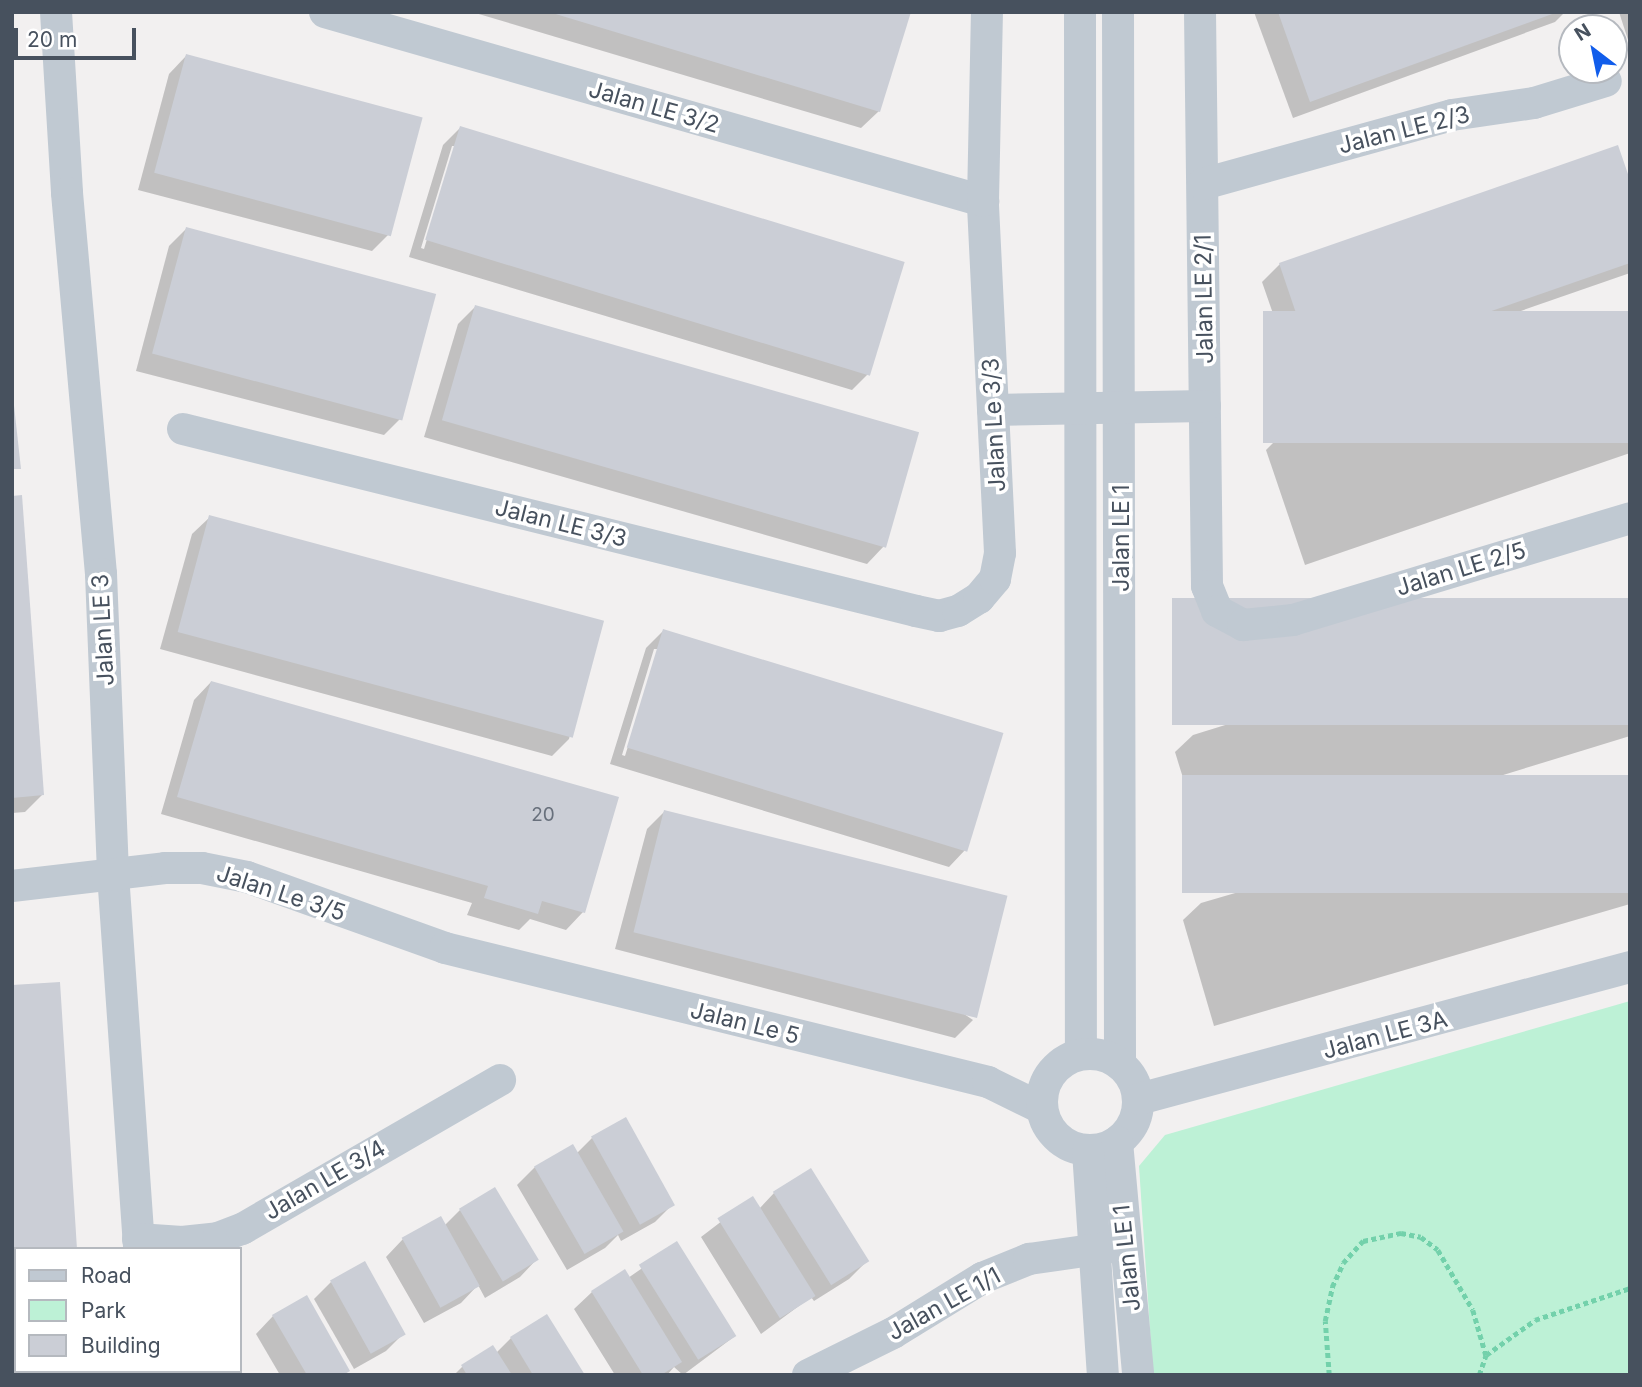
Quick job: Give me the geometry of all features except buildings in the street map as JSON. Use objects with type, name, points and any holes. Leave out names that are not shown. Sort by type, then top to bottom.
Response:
[{"type":"street","name":"Jalan LE 3","points":[[56,12],[67,194],[101,574],[113,874],[139,1244]]},
{"type":"street","name":"Jalan LE 3/2","points":[[325,12],[984,201]]},
{"type":"street","name":"Jalan Le 3/3","points":[[939,617],[979,598],[995,579],[1000,553],[984,201],[987,12]]},
{"type":"street","name":"Jalan LE 1","points":[[1080,12],[1084,409],[1082,1054]]},
{"type":"street","name":"Jalan LE 1","points":[[1118,12],[1121,408],[1120,1063]]},
{"type":"street","name":"Jalan LE 2/1","points":[[1200,12],[1207,586],[1217,611],[1243,625],[1293,620]]},
{"type":"street","name":"Jalan LE 2/3","points":[[1203,184],[1452,115],[1534,103],[1593,84]]},
{"type":"street","points":[[993,410],[1205,406]]},
{"type":"street","name":"Jalan LE 3/3","points":[[183,429],[939,617]]},
{"type":"street","name":"Jalan LE 2/5","points":[[1293,620],[1630,518]]},
{"type":"street","name":"Jalan Le 3/5","points":[[12,886],[113,874],[202,868],[247,877],[445,948]]},
{"type":"street","name":"Jalan Le 5","points":[[445,948],[988,1082],[1041,1108]]},
{"type":"street","name":"Jalan LE 3A","points":[[1139,1099],[1630,967]]},
{"type":"street","points":[[1082,1054],[1102,1055],[1120,1063],[1133,1079],[1139,1099],[1136,1119],[1102,1147],[1066,1145],[1049,1129],[1041,1108],[1045,1083],[1059,1064],[1082,1054]]},
{"type":"street","name":"Jalan LE 3/4","points":[[139,1244],[218,1238],[242,1229],[500,1080]]},
{"type":"street","name":"Jalan LE 1","points":[[1102,1147],[1126,1245],[1138,1375]]},
{"type":"street","name":"Jalan LE 1","points":[[1102,1147],[1093,1247],[1104,1375]]},
{"type":"street","name":"Jalan LE 1/1","points":[[808,1375],[893,1333],[982,1278],[1029,1259],[1093,1247],[1126,1245]]},
{"type":"path","points":[[1329,1375],[1325,1321],[1332,1287],[1343,1263],[1363,1241],[1401,1233],[1421,1237],[1438,1250],[1473,1310],[1486,1355]]},
{"type":"path","points":[[1479,1375],[1486,1355],[1535,1320],[1630,1288]]},
{"type":"green space","points":[[1630,1001],[1630,1375],[1153,1375],[1139,1166],[1165,1135]]}]
